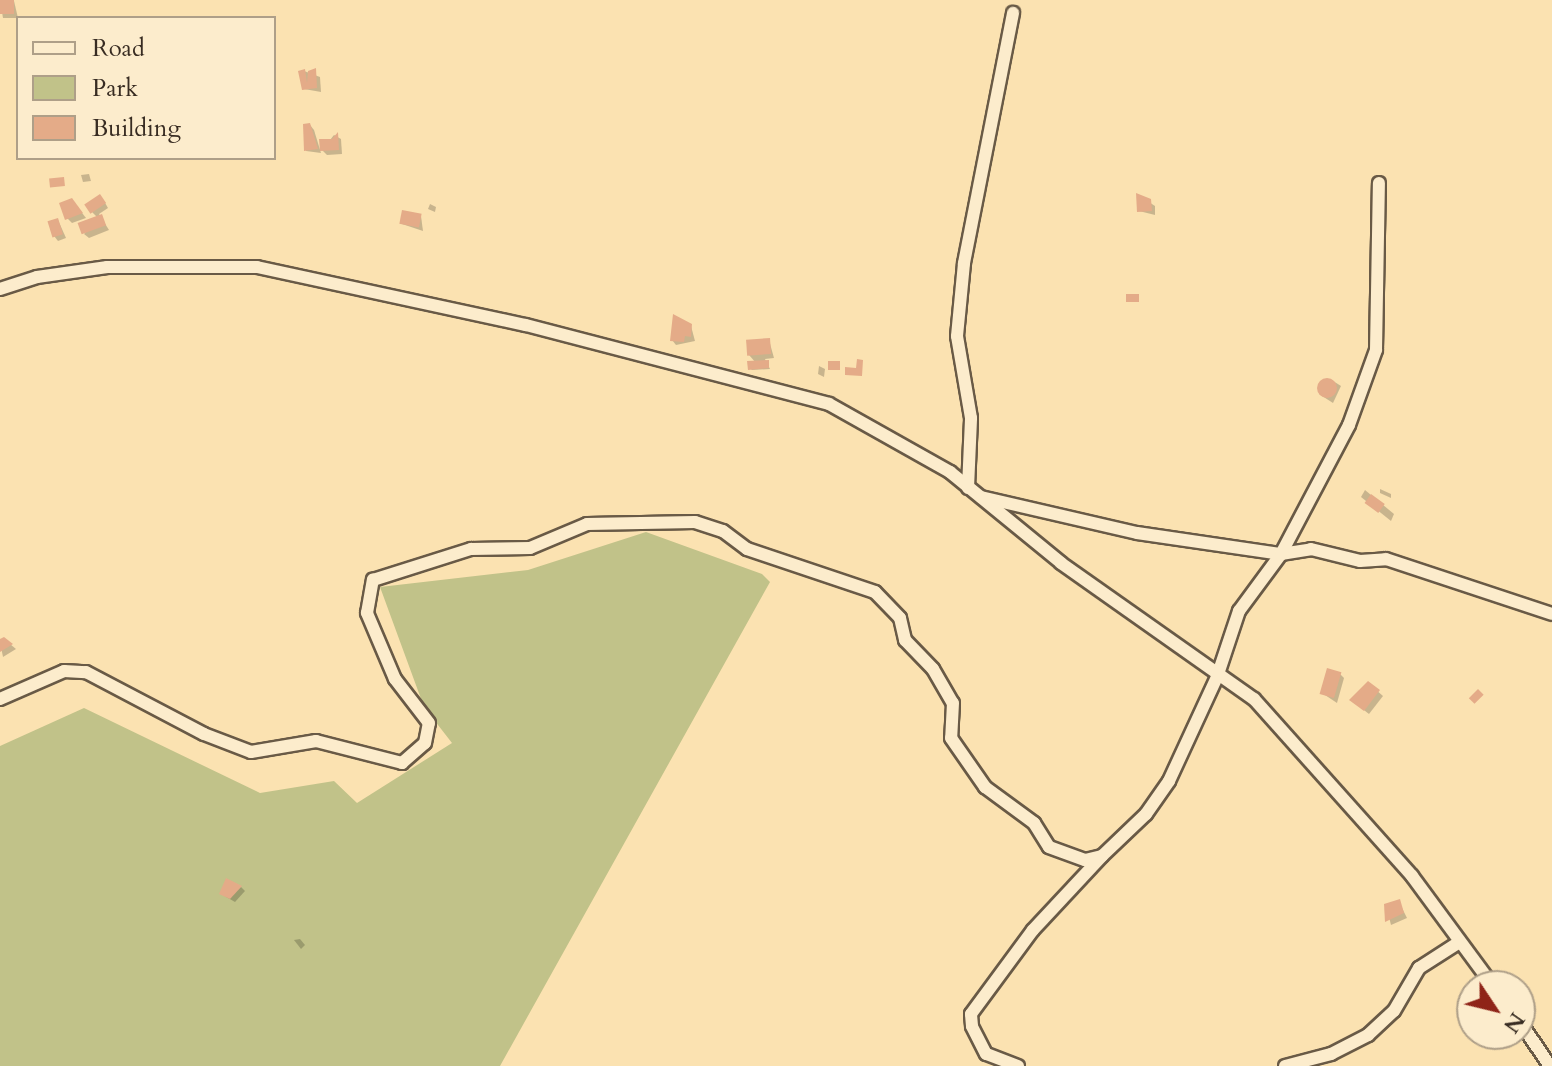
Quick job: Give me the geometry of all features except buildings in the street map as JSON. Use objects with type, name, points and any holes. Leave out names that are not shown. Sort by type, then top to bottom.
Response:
[{"type":"street","points":[[973,492],[971,418],[957,336],[964,263],[1013,13]]},
{"type":"street","points":[[1018,1066],[986,1054],[972,1026],[971,1014],[1033,930],[1102,856],[1122,841],[1169,781],[1217,677],[1239,611],[1281,554],[1346,432],[1372,364],[1380,283],[1379,183]]},
{"type":"street","points":[[0,289],[37,277],[107,267],[257,267],[366,288],[821,401],[899,439],[973,492],[1061,563],[1202,660],[1217,677],[1254,699],[1412,876],[1480,970]]},
{"type":"street","points":[[973,492],[1116,529],[1281,554],[1311,549],[1360,561],[1386,559],[1552,614]]},
{"type":"street","points":[[0,699],[64,671],[86,672],[204,734],[251,752],[316,741],[402,763],[425,743],[429,723],[395,679],[367,613],[373,580],[471,549],[530,548],[587,524],[695,522],[723,531],[747,549],[875,592],[903,622],[905,640],[933,669],[953,703],[951,738],[985,787],[1034,823],[1049,847],[1085,860],[1102,856]]},
{"type":"street","points":[[1285,1066],[1331,1054],[1368,1035],[1394,1011],[1419,968],[1458,943]]},
{"type":"street","points":[[1536,1045],[1550,1066]]},
{"type":"green space","points":[[646,532],[762,574],[770,582],[500,1066],[0,1066],[0,746],[84,708],[260,793],[334,781],[357,803],[452,743],[424,707],[380,587],[528,570]]}]
